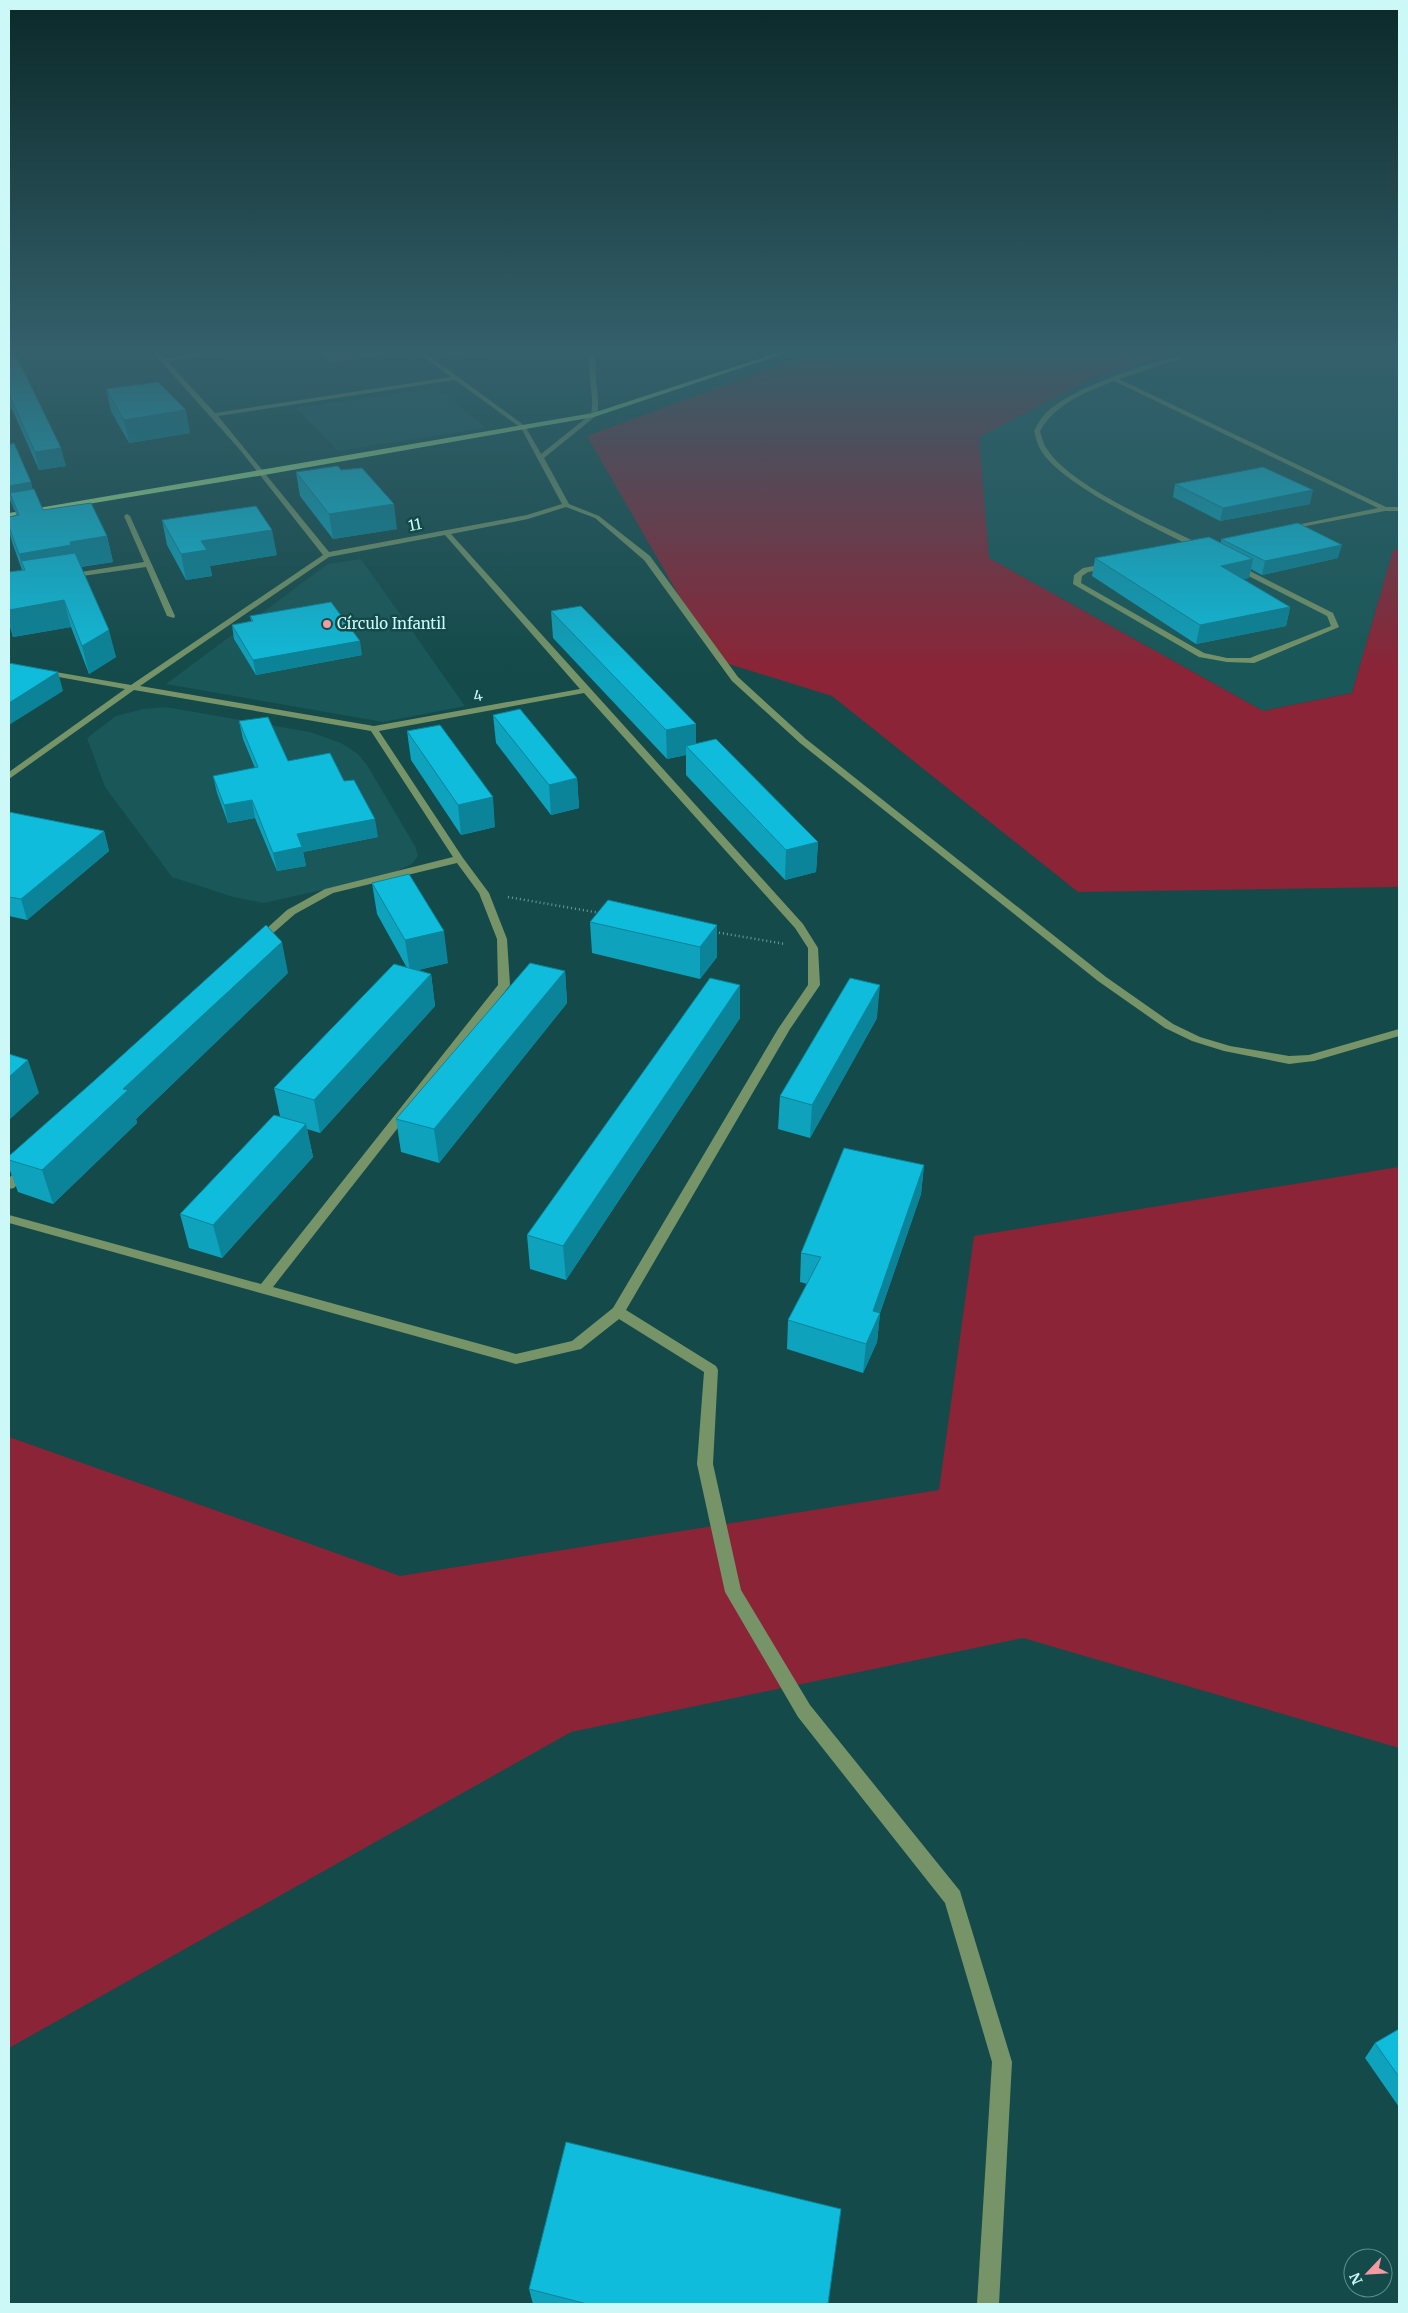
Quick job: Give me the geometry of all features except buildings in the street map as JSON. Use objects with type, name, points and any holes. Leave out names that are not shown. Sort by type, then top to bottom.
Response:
[{"type":"main road","points":[[9,515],[354,457]]},
{"type":"street","points":[[9,776],[134,687],[327,555],[250,457]]},
{"type":"street","points":[[1050,457],[1067,474],[1125,509],[1199,547]]},
{"type":"street","points":[[1276,457],[1385,509]]},
{"type":"street","points":[[540,458],[566,505],[597,517],[647,558],[735,679],[802,740],[1102,979],[1170,1026],[1196,1038],[1228,1049],[1289,1060],[1310,1058],[1399,1032]]},
{"type":"street","name":"11","points":[[327,555],[528,517],[566,505]]},
{"type":"street","points":[[1283,530],[1385,509],[1399,509]]},
{"type":"street","points":[[127,516],[171,616]]},
{"type":"street","points":[[9,1219],[265,1288],[516,1359],[576,1345],[618,1312],[784,1029],[814,985],[813,948],[799,926],[447,533]]},
{"type":"street","points":[[1180,550],[1199,547],[1208,548]]},
{"type":"street","points":[[1114,564],[1086,570],[1078,575],[1077,584],[1202,655],[1227,660],[1251,661],[1335,627],[1330,615],[1225,560]]},
{"type":"street","points":[[55,578],[148,564]]},
{"type":"street","points":[[9,666],[374,729],[458,858],[484,893],[502,940],[504,985],[265,1288]]},
{"type":"street","name":"4","points":[[374,729],[586,690]]},
{"type":"street","points":[[252,947],[291,912],[330,891],[458,858]]},
{"type":"street","points":[[9,1185],[30,1164]]},
{"type":"street","points":[[618,1312],[711,1370],[705,1464],[733,1592],[804,1711],[953,1898],[1002,2062],[988,2304]]},
{"type":"path","points":[[484,893],[600,913]]},
{"type":"path","points":[[706,930],[813,948]]},
{"type":"shaded area","points":[[599,457],[981,457],[989,558],[1263,711],[1352,693],[1393,550],[1399,549],[1399,887],[1078,892],[832,696],[716,660]]},
{"type":"shaded area","points":[[980,457],[1399,457],[1399,549],[1393,550],[1352,693],[1263,711],[989,558]]},
{"type":"shaded area","name":"Círculo Infantil","points":[[361,559],[465,706],[383,722],[166,684],[328,564]]},
{"type":"shaded area","points":[[166,707],[310,732],[341,743],[358,754],[367,765],[415,846],[418,856],[412,864],[389,875],[264,903],[233,897],[172,877],[105,787],[87,738],[116,716],[143,709]]},
{"type":"shaded area","points":[[1399,1167],[1399,1748],[1023,1638],[571,1732],[9,2048],[9,1437],[400,1576],[939,1490],[974,1236]]},
{"type":"place","name":"Círculo Infantil","points":[[327,624]]}]
